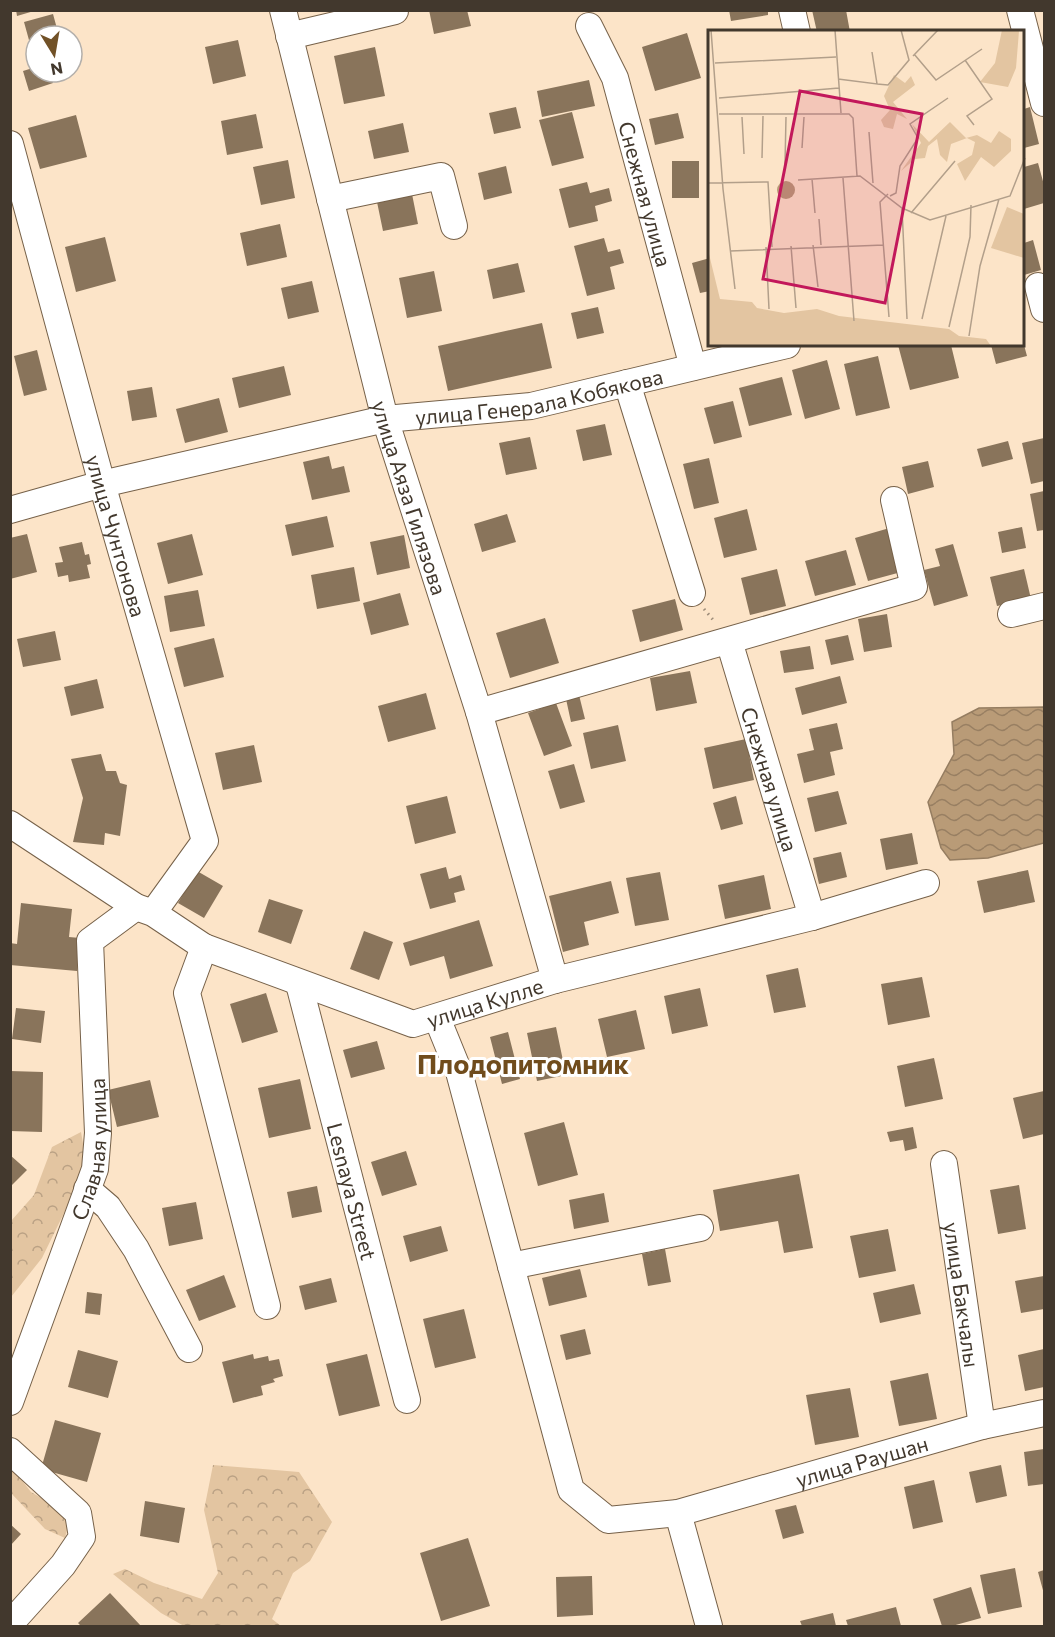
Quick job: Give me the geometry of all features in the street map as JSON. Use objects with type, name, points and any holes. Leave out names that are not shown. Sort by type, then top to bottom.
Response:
[{"type":"street","name":"улица Аяза Гилязова","points":[[283,10],[385,419],[479,712],[555,980]]},
{"type":"street","points":[[792,10],[797,30]]},
{"type":"street","points":[[1020,10],[1044,103]]},
{"type":"street","points":[[289,36],[395,11]]},
{"type":"street","name":"Снежная улица","points":[[589,26],[615,78],[693,367]]},
{"type":"street","name":"улица Чунтонова","points":[[10,144],[102,484],[205,841],[144,910]]},
{"type":"street","points":[[330,199],[441,176],[454,226]]},
{"type":"street","name":"улица Генерала Кобякова","points":[[10,510],[102,484],[385,419],[531,406],[783,346]]},
{"type":"street","points":[[627,383],[692,593]]},
{"type":"street","points":[[479,712],[914,587],[894,500]]},
{"type":"street","points":[[1011,614],[1044,606]]},
{"type":"street","name":"Снежная улица","points":[[729,641],[812,917]]},
{"type":"street","name":"улица Кулле","points":[[10,824],[204,947],[412,1024],[555,980],[812,917],[926,883]]},
{"type":"street","name":"Славная улица","points":[[10,1402],[95,1169],[98,1132],[90,941],[144,910]]},
{"type":"street","points":[[204,947],[187,993],[267,1305]]},
{"type":"street","name":"Lesnaya Street","points":[[299,984],[407,1400]]},
{"type":"street","name":"улица Раушан","points":[[437,1018],[459,1072],[571,1490],[608,1520],[678,1513],[981,1426],[1044,1413]]},
{"type":"street","name":"улица Бакчалы","points":[[944,1164],[981,1426]]},
{"type":"street","points":[[87,1189],[108,1207],[136,1250],[189,1349]]},
{"type":"street","points":[[511,1266],[700,1228]]},
{"type":"street","points":[[10,1451],[78,1513],[82,1537],[63,1565],[10,1624]]},
{"type":"street","points":[[678,1513],[709,1626]]},
{"type":"path","points":[[692,593],[729,641]]},
{"type":"green space","points":[[81,1132],[87,1166],[42,1258],[11,1297],[11,1221],[34,1195],[52,1147]]},
{"type":"green space","points":[[10,1465],[31,1492],[71,1515],[65,1538],[45,1529],[11,1493]]},
{"type":"green space","points":[[213,1465],[299,1472],[332,1522],[310,1561],[293,1573],[272,1619],[281,1626],[184,1626],[161,1613],[113,1574],[125,1569],[154,1583],[202,1599],[218,1573],[204,1510]]},
{"type":"water","points":[[1044,707],[1044,843],[988,858],[950,860],[941,848],[928,802],[954,754],[952,722],[979,708]]},
{"type":"building","points":[[16,10],[34,10],[34,11],[17,16]]},
{"type":"building","points":[[429,10],[467,10],[471,26],[434,34]]},
{"type":"building","points":[[729,10],[768,10],[768,15],[731,21]]},
{"type":"building","points":[[812,10],[846,10],[850,30],[817,30]]},
{"type":"building","points":[[53,14],[56,24],[25,24],[24,22]]},
{"type":"building","points":[[687,33],[701,78],[655,91],[642,47]]},
{"type":"building","points":[[238,40],[246,76],[213,84],[205,47]]},
{"type":"building","points":[[375,47],[385,96],[344,104],[334,56]]},
{"type":"building","points":[[589,80],[595,106],[542,117],[537,91]]},
{"type":"building","points":[[27,84],[50,84],[29,91]]},
{"type":"building","points":[[516,107],[521,128],[494,134],[489,113]]},
{"type":"building","points":[[1030,107],[1039,144],[1025,148],[1025,109]]},
{"type":"building","points":[[572,112],[584,158],[552,166],[539,120]]},
{"type":"building","points":[[678,113],[684,138],[655,145],[649,119]]},
{"type":"building","points":[[256,114],[263,148],[227,155],[221,121]]},
{"type":"building","points":[[76,115],[87,157],[40,169],[28,128]]},
{"type":"building","points":[[403,123],[409,152],[374,159],[368,131]]},
{"type":"building","points":[[288,160],[295,198],[261,205],[253,167]]},
{"type":"building","points":[[672,161],[699,161],[699,198],[672,198]]},
{"type":"building","points":[[1038,163],[1044,185],[1044,203],[1025,209],[1025,167]]},
{"type":"building","points":[[506,166],[512,193],[484,200],[478,173]]},
{"type":"building","points":[[587,182],[590,193],[609,188],[612,201],[595,206],[598,221],[569,228],[559,189]]},
{"type":"building","points":[[412,194],[418,224],[383,231],[377,202]]},
{"type":"building","points":[[280,224],[287,257],[247,266],[240,233]]},
{"type":"building","points":[[105,237],[116,281],[76,292],[65,247]]},
{"type":"building","points":[[604,238],[608,252],[620,249],[624,263],[610,267],[615,289],[587,296],[574,246]]},
{"type":"building","points":[[1033,240],[1041,270],[1025,275],[1025,243]]},
{"type":"building","points":[[708,259],[708,291],[700,293],[692,263]]},
{"type":"building","points":[[518,263],[525,292],[493,299],[487,270]]},
{"type":"building","points":[[434,271],[442,311],[407,318],[399,278]]},
{"type":"building","points":[[312,281],[319,312],[288,319],[281,288]]},
{"type":"building","points":[[598,307],[604,333],[577,339],[571,313]]},
{"type":"building","points":[[542,323],[552,368],[448,391],[438,346]]},
{"type":"building","points":[[898,346],[951,346],[959,378],[910,390]]},
{"type":"building","points":[[991,346],[1024,346],[1027,356],[996,364]]},
{"type":"building","points":[[37,350],[47,390],[24,396],[14,356]]},
{"type":"building","points":[[878,356],[890,408],[856,416],[844,364]]},
{"type":"building","points":[[827,360],[840,409],[805,419],[792,370]]},
{"type":"building","points":[[284,366],[291,395],[239,408],[232,378]]},
{"type":"building","points":[[782,377],[792,415],[749,426],[739,388]]},
{"type":"building","points":[[152,387],[157,417],[132,421],[127,391]]},
{"type":"building","points":[[219,398],[228,432],[185,443],[176,409]]},
{"type":"building","points":[[733,401],[742,437],[714,444],[704,408]]},
{"type":"building","points":[[605,424],[612,455],[583,461],[576,430]]},
{"type":"building","points":[[530,437],[537,469],[506,475],[499,443]]},
{"type":"building","points":[[1044,438],[1044,481],[1031,484],[1022,443]]},
{"type":"building","points":[[1008,441],[1013,459],[982,467],[977,449]]},
{"type":"building","points":[[329,456],[332,469],[344,466],[350,492],[312,500],[303,462]]},
{"type":"building","points":[[709,458],[719,503],[694,509],[683,464]]},
{"type":"building","points":[[928,461],[934,487],[908,494],[902,467]]},
{"type":"building","points":[[1044,491],[1044,530],[1037,531],[1030,494]]},
{"type":"building","points":[[747,509],[757,550],[724,558],[714,518]]},
{"type":"building","points":[[507,514],[516,542],[482,552],[474,524]]},
{"type":"building","points":[[327,516],[334,547],[292,556],[285,525]]},
{"type":"building","points":[[893,527],[905,571],[868,581],[855,538]]},
{"type":"building","points":[[1022,527],[1026,548],[1002,553],[998,532]]},
{"type":"building","points":[[27,534],[37,572],[10,579],[10,538]]},
{"type":"building","points":[[192,534],[203,575],[168,584],[157,543]]},
{"type":"building","points":[[404,535],[410,568],[377,575],[370,542]]},
{"type":"building","points":[[82,542],[85,555],[89,554],[91,564],[87,565],[90,578],[69,582],[68,575],[58,577],[55,563],[63,562],[59,547]]},
{"type":"building","points":[[953,544],[968,596],[934,606],[924,570],[940,566],[935,549]]},
{"type":"building","points":[[846,550],[856,585],[815,596],[805,561]]},
{"type":"building","points":[[354,567],[360,601],[317,609],[311,575]]},
{"type":"building","points":[[777,569],[786,606],[750,615],[741,578]]},
{"type":"building","points":[[1024,569],[1031,599],[997,606],[990,577]]},
{"type":"building","points":[[198,590],[205,626],[170,632],[164,596]]},
{"type":"building","points":[[400,593],[409,625],[371,635],[363,603]]},
{"type":"building","points":[[675,599],[683,630],[640,642],[632,610]]},
{"type":"building","points":[[887,614],[892,647],[864,652],[858,619]]},
{"type":"building","points":[[545,618],[559,663],[510,678],[496,633]]},
{"type":"building","points":[[55,631],[61,660],[23,667],[17,639]]},
{"type":"building","points":[[848,635],[854,660],[831,665],[825,640]]},
{"type":"building","points":[[214,638],[224,677],[184,687],[174,648]]},
{"type":"building","points":[[810,646],[814,669],[784,673],[780,651]]},
{"type":"building","points":[[690,671],[697,703],[656,711],[650,678]]},
{"type":"building","points":[[840,676],[847,703],[802,715],[795,688]]},
{"type":"building","points":[[97,679],[104,708],[71,716],[64,687]]},
{"type":"building","points":[[426,693],[436,729],[388,742],[378,706]]},
{"type":"building","points":[[579,695],[585,719],[571,722],[566,699]]},
{"type":"building","points":[[556,703],[572,746],[544,756],[528,713]]},
{"type":"building","points":[[837,723],[843,749],[830,752],[835,775],[804,783],[797,754],[814,750],[809,729]]},
{"type":"building","points":[[618,725],[626,761],[591,769],[583,733]]},
{"type":"building","points":[[746,739],[754,780],[713,789],[704,748]]},
{"type":"building","points":[[254,745],[262,782],[223,790],[215,753]]},
{"type":"building","points":[[101,754],[106,771],[116,771],[120,783],[127,785],[120,836],[105,833],[104,845],[73,842],[83,798],[71,759]]},
{"type":"building","points":[[574,764],[585,802],[560,809],[548,771]]},
{"type":"building","points":[[838,791],[847,824],[815,832],[807,798]]},
{"type":"building","points":[[447,796],[456,833],[415,844],[406,806]]},
{"type":"building","points":[[736,796],[743,824],[721,830],[713,803]]},
{"type":"building","points":[[912,833],[918,864],[886,870],[880,839]]},
{"type":"building","points":[[841,852],[847,877],[819,884],[813,858]]},
{"type":"building","points":[[446,867],[449,879],[461,875],[465,890],[454,893],[456,902],[430,909],[420,874]]},
{"type":"building","points":[[1028,870],[1035,902],[984,913],[977,881]]},
{"type":"building","points":[[197,871],[223,886],[204,918],[178,903]]},
{"type":"building","points":[[660,872],[669,920],[635,926],[626,878]]},
{"type":"building","points":[[764,875],[771,909],[725,919],[718,885]]},
{"type":"building","points":[[611,881],[619,913],[584,922],[589,945],[563,952],[549,896]]},
{"type":"building","points":[[269,899],[303,910],[291,944],[258,932]]},
{"type":"building","points":[[21,903],[72,909],[69,937],[80,938],[77,971],[10,965],[10,943],[17,944]]},
{"type":"building","points":[[479,920],[493,966],[450,979],[444,956],[410,966],[403,943]]},
{"type":"building","points":[[364,931],[393,942],[379,980],[350,969]]},
{"type":"building","points":[[798,968],[806,1007],[774,1013],[766,975]]},
{"type":"building","points":[[922,977],[930,1017],[888,1025],[881,984]]},
{"type":"building","points":[[700,988],[708,1026],[672,1034],[664,996]]},
{"type":"building","points":[[266,993],[278,1032],[242,1043],[230,1004]]},
{"type":"building","points":[[16,1008],[45,1011],[41,1043],[12,1039]]},
{"type":"building","points":[[636,1010],[645,1049],[607,1057],[598,1019]]},
{"type":"building","points":[[556,1027],[566,1075],[537,1081],[527,1033]]},
{"type":"building","points":[[508,1032],[520,1079],[502,1084],[490,1037]]},
{"type":"building","points":[[377,1041],[385,1069],[351,1078],[343,1050]]},
{"type":"building","points":[[934,1058],[943,1099],[905,1107],[897,1066]]},
{"type":"building","points":[[10,1071],[43,1072],[42,1132],[10,1131]]},
{"type":"building","points":[[300,1079],[311,1129],[269,1138],[258,1088]]},
{"type":"building","points":[[150,1080],[159,1117],[117,1127],[108,1090]]},
{"type":"building","points":[[1044,1091],[1044,1134],[1023,1139],[1013,1098]]},
{"type":"building","points":[[564,1122],[578,1175],[538,1186],[524,1133]]},
{"type":"building","points":[[913,1127],[917,1148],[905,1151],[903,1140],[890,1142],[887,1132]]},
{"type":"building","points":[[406,1151],[417,1185],[382,1196],[371,1162]]},
{"type":"building","points":[[10,1155],[27,1170],[10,1187]]},
{"type":"building","points":[[799,1174],[813,1248],[784,1253],[778,1221],[720,1231],[713,1190]]},
{"type":"building","points":[[1019,1185],[1026,1229],[998,1234],[990,1190]]},
{"type":"building","points":[[317,1186],[322,1212],[292,1218],[287,1192]]},
{"type":"building","points":[[604,1193],[609,1222],[574,1229],[569,1200]]},
{"type":"building","points":[[196,1202],[203,1239],[169,1246],[162,1208]]},
{"type":"building","points":[[441,1226],[448,1251],[410,1262],[403,1236]]},
{"type":"building","points":[[888,1229],[896,1271],[859,1278],[850,1236]]},
{"type":"building","points":[[665,1249],[671,1282],[648,1286],[642,1254]]},
{"type":"building","points":[[580,1269],[587,1297],[549,1306],[542,1278]]},
{"type":"building","points":[[224,1275],[236,1307],[199,1321],[186,1290]]},
{"type":"building","points":[[1044,1276],[1044,1309],[1021,1313],[1015,1281]]},
{"type":"building","points":[[331,1278],[337,1302],[305,1310],[299,1286]]},
{"type":"building","points":[[914,1284],[921,1314],[880,1323],[873,1293]]},
{"type":"building","points":[[87,1292],[102,1294],[100,1315],[85,1313]]},
{"type":"building","points":[[464,1309],[476,1358],[435,1368],[423,1319]]},
{"type":"building","points":[[585,1329],[591,1354],[566,1360],[560,1335]]},
{"type":"building","points":[[1044,1349],[1044,1387],[1025,1391],[1018,1355]]},
{"type":"building","points":[[78,1350],[118,1361],[108,1398],[68,1387]]},
{"type":"building","points":[[253,1354],[254,1359],[268,1356],[269,1361],[279,1359],[283,1376],[273,1379],[275,1382],[261,1386],[263,1395],[233,1403],[222,1362]]},
{"type":"building","points":[[367,1354],[380,1406],[339,1416],[326,1364]]},
{"type":"building","points":[[928,1373],[937,1419],[899,1426],[890,1381]]},
{"type":"building","points":[[850,1388],[859,1437],[815,1445],[806,1395]]},
{"type":"building","points":[[55,1420],[101,1433],[87,1482],[41,1469]]},
{"type":"building","points":[[1044,1449],[1044,1484],[1028,1486],[1024,1452]]},
{"type":"building","points":[[1001,1465],[1007,1496],[976,1503],[969,1472]]},
{"type":"building","points":[[934,1480],[943,1522],[913,1529],[904,1487]]},
{"type":"building","points":[[145,1501],[185,1508],[179,1543],[140,1536]]},
{"type":"building","points":[[796,1505],[804,1533],[783,1539],[775,1510]]},
{"type":"building","points":[[10,1524],[21,1534],[10,1546]]},
{"type":"building","points":[[468,1538],[490,1606],[441,1621],[420,1553]]},
{"type":"building","points":[[1015,1568],[1022,1607],[988,1614],[980,1575]]},
{"type":"building","points":[[1044,1570],[1044,1594],[1038,1572]]},
{"type":"building","points":[[592,1576],[593,1615],[557,1617],[556,1577]]},
{"type":"building","points":[[971,1587],[981,1618],[952,1626],[942,1626],[933,1599]]},
{"type":"building","points":[[110,1593],[141,1626],[81,1626],[78,1623]]},
{"type":"building","points":[[896,1607],[901,1626],[848,1626],[846,1620]]},
{"type":"building","points":[[833,1613],[836,1626],[802,1626],[800,1621]]},
{"type":"district","name":"Плодопитомник","points":[[523,1063]]}]
